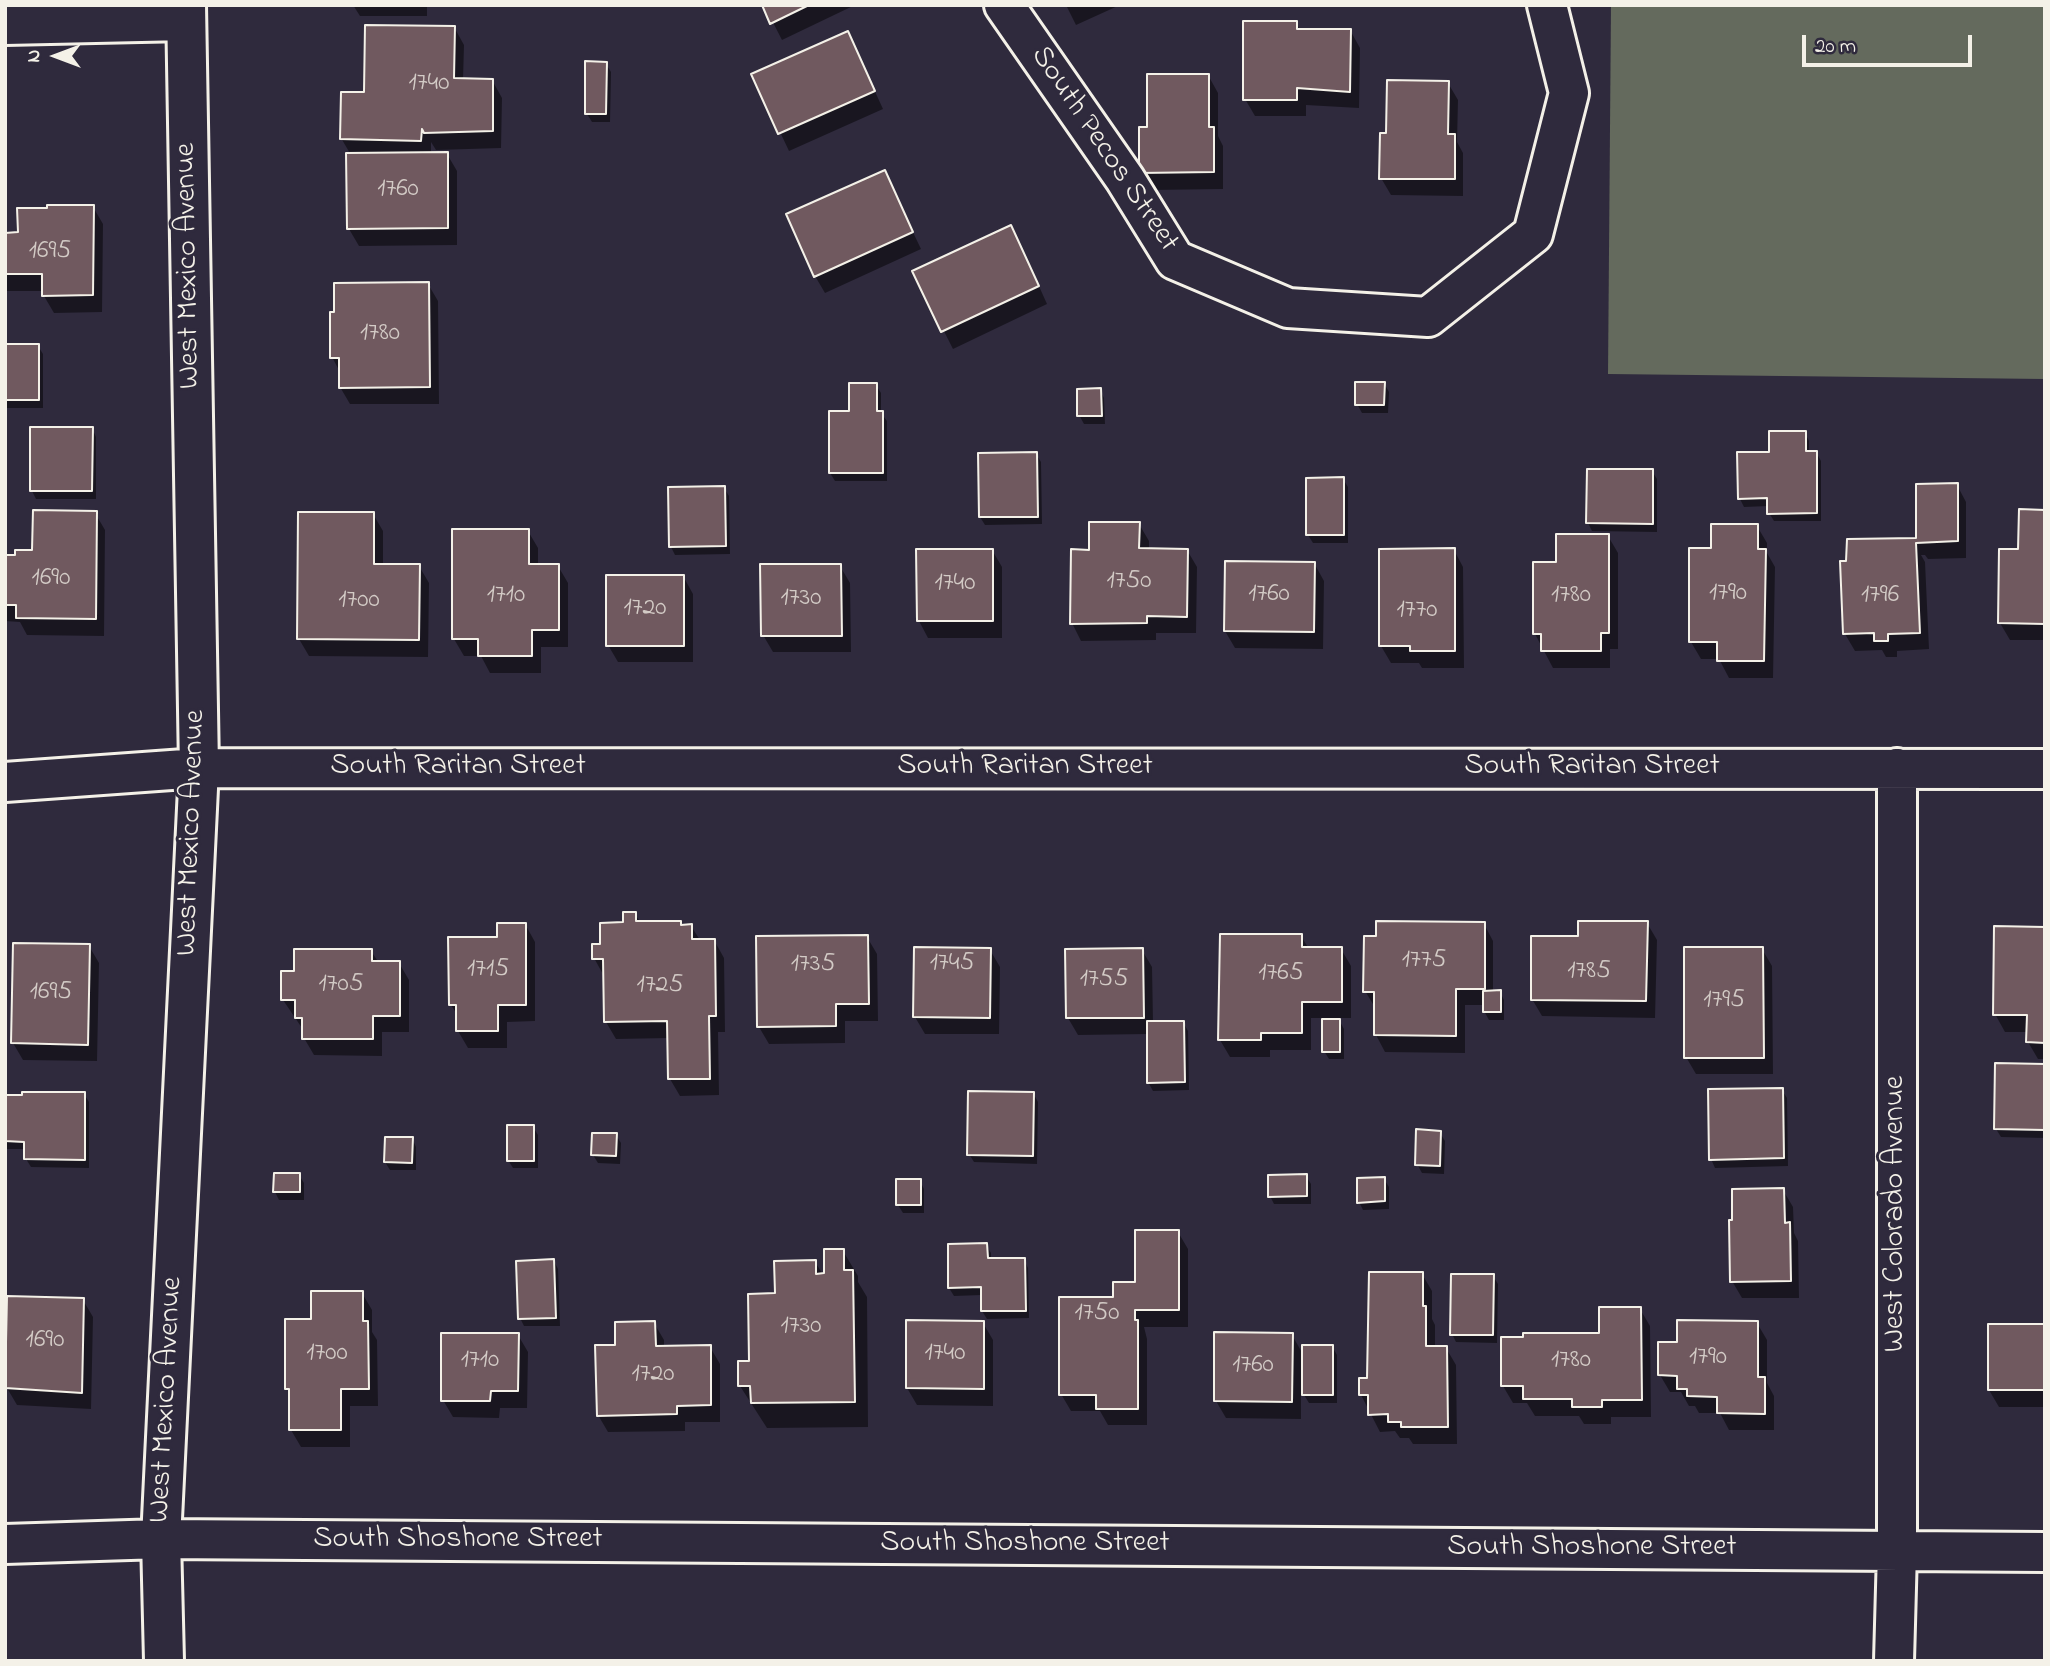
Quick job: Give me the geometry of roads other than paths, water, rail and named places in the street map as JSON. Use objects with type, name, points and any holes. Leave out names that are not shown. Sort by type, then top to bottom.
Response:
[{"type":"street","name":"South Pecos Street","points":[[1004,5],[1125,179],[1175,260],[1288,308],[1428,317],[1533,234],[1569,93],[1548,5]]},
{"type":"street","points":[[5,25],[186,13]]},
{"type":"street","name":"West Mexico Avenue","points":[[164,1661],[161,1539],[199,768],[186,13]]},
{"type":"street","name":"South Raritan Street","points":[[5,782],[199,768],[2045,769]]},
{"type":"street","name":"West Colorado Avenue","points":[[1894,1661],[1897,1551],[1897,768]]},
{"type":"street","name":"South Shoshone Street","points":[[5,1544],[161,1539],[2045,1552]]}]
